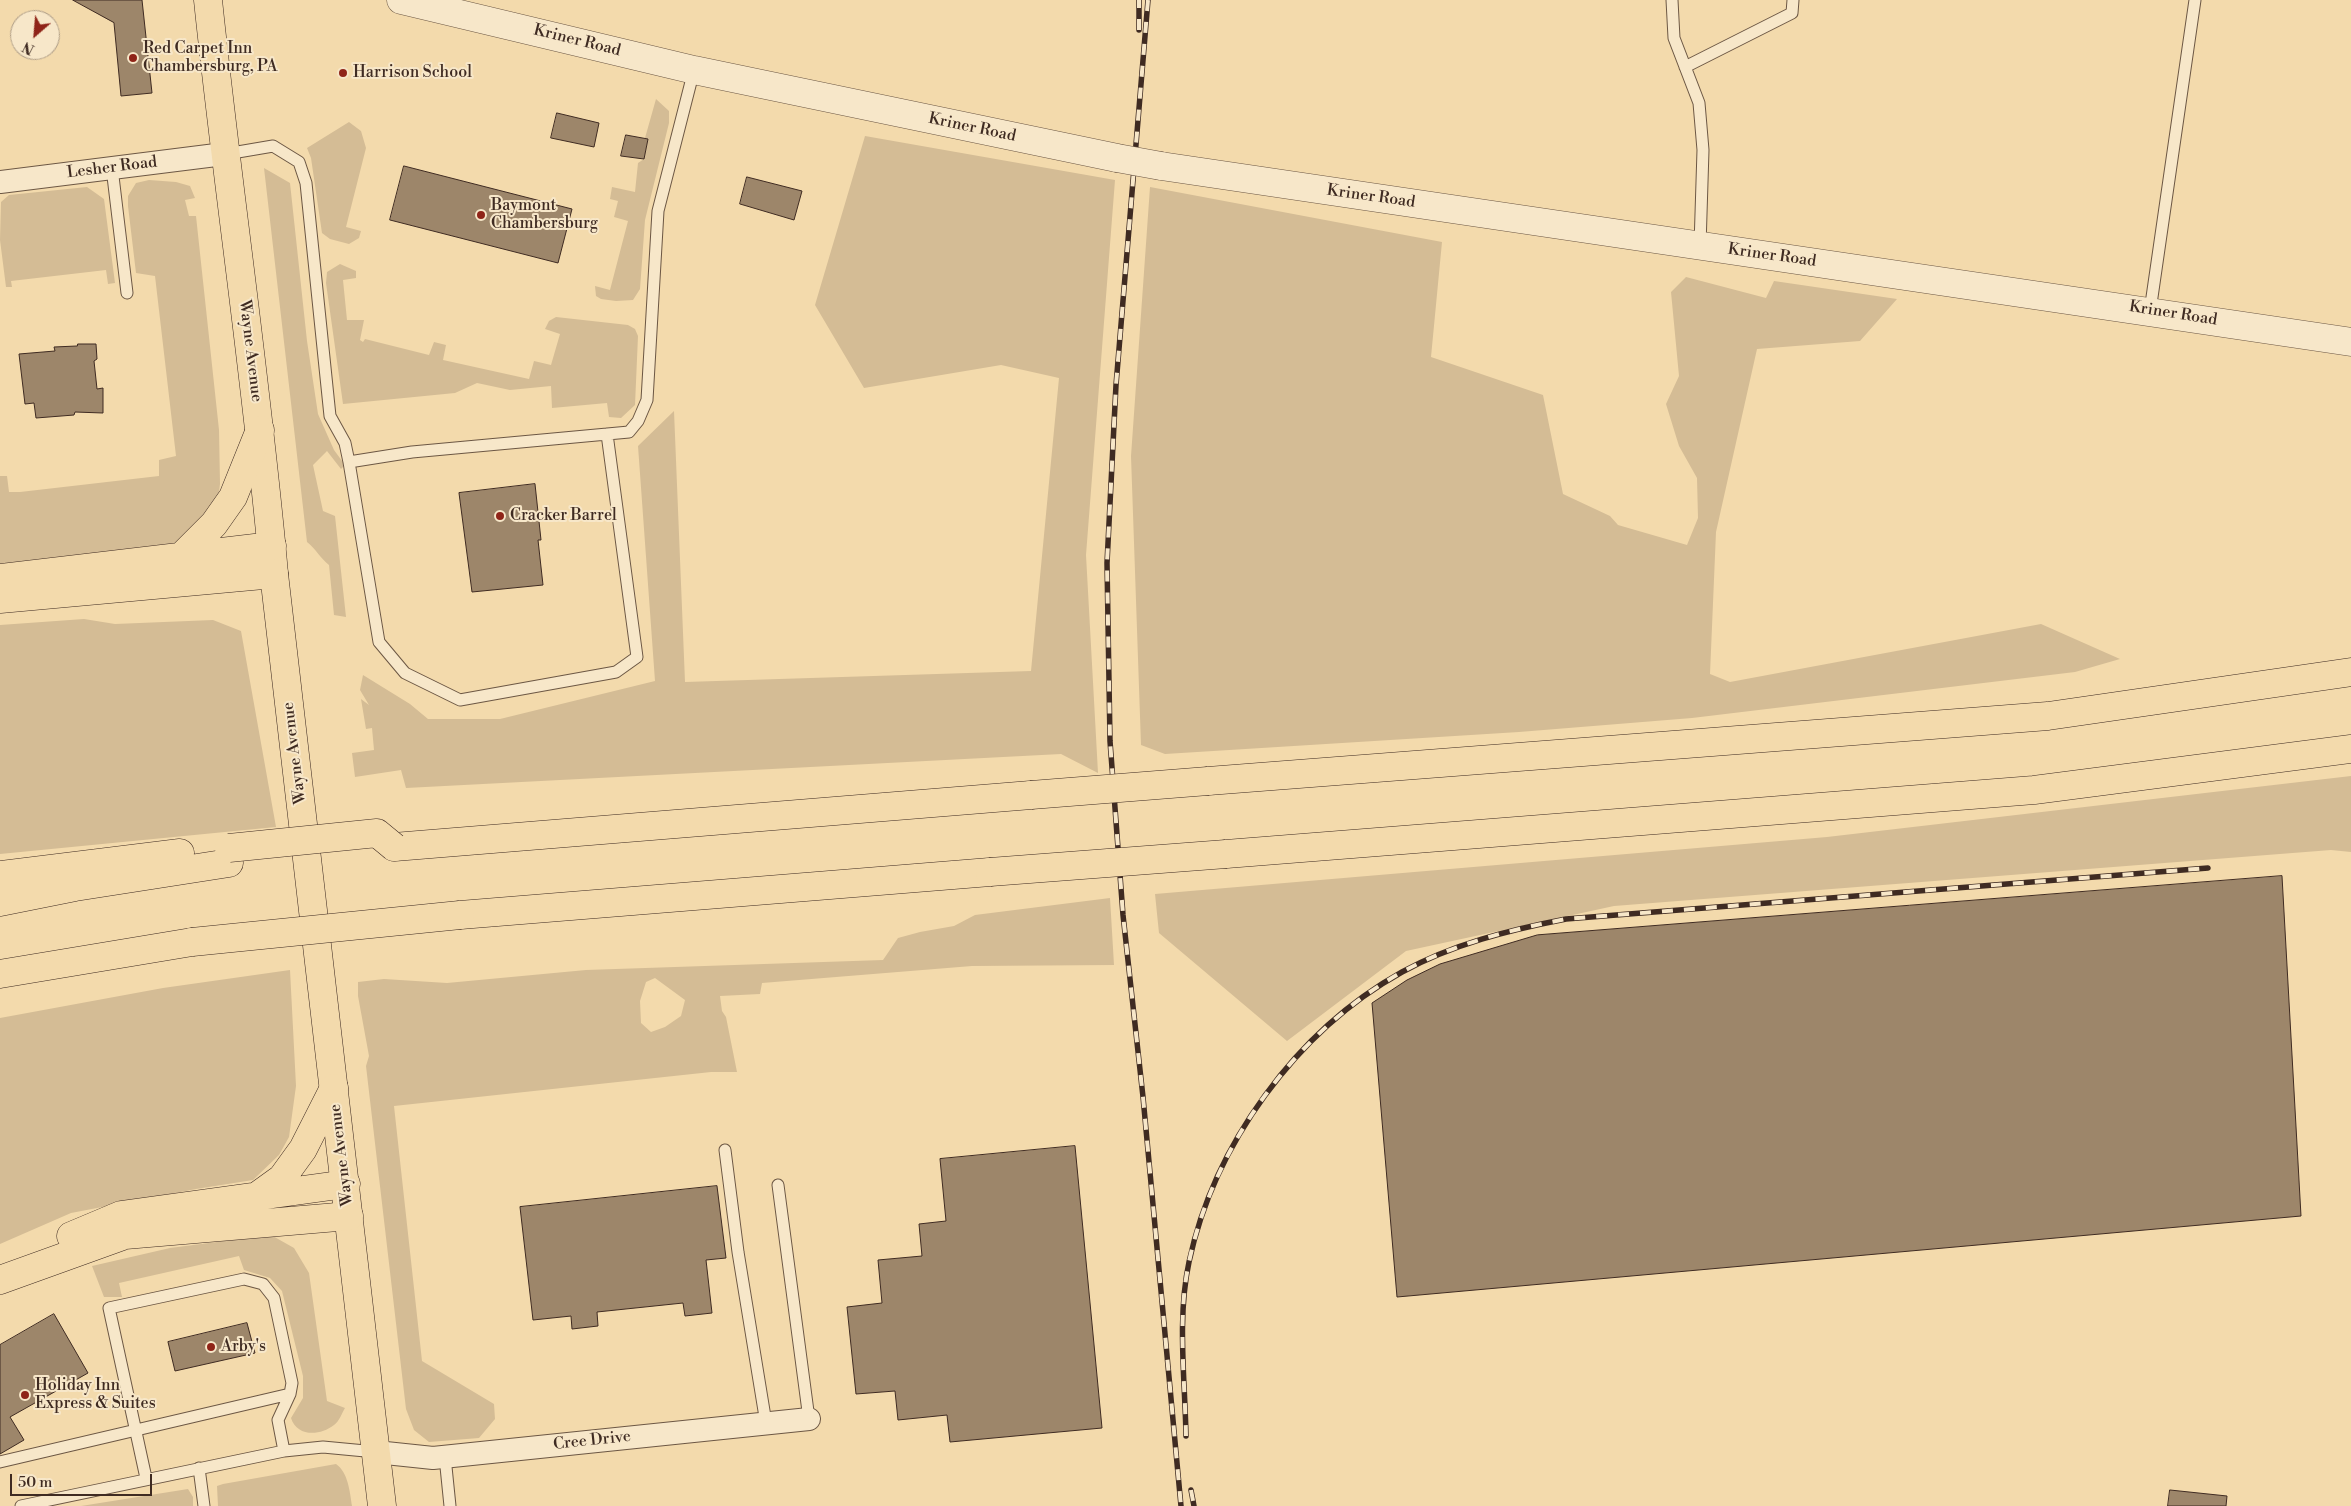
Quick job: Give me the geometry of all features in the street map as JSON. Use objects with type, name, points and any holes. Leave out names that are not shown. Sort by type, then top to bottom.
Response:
[{"type":"main road","name":"Wayne Avenue","points":[[208,0],[224,154],[260,430],[274,574],[350,1216],[382,1506]]},
{"type":"main road","points":[[180,558],[214,524],[233,497],[260,430]]},
{"type":"main road","points":[[0,578],[272,546]]},
{"type":"main road","points":[[0,599],[274,574]]},
{"type":"main road","points":[[0,875],[229,855],[394,847],[1031,795],[2048,716],[2351,672]]},
{"type":"main road","points":[[0,974],[192,942],[460,915],[2034,790],[2351,750]]},
{"type":"main road","points":[[0,902],[229,855]]},
{"type":"main road","points":[[256,1196],[282,1178],[303,1149],[334,1088]]},
{"type":"main road","points":[[0,1264],[122,1215],[346,1184]]},
{"type":"main road","points":[[0,1280],[125,1235],[350,1216]]},
{"type":"street","name":"Kriner Road","points":[[401,0],[694,70],[1161,166],[2351,342]]},
{"type":"street","name":"Lesher Road","points":[[0,182],[224,154]]},
{"type":"street","name":"Cree Drive","points":[[376,1452],[433,1458],[809,1419]]},
{"type":"lane","points":[[1672,0],[1674,38],[1699,103],[1703,150],[1700,246]]},
{"type":"lane","points":[[1685,67],[1792,13],[1793,0]]},
{"type":"lane","points":[[2150,311],[2196,0]]},
{"type":"lane","points":[[349,462],[412,452],[629,432],[638,421],[646,400],[658,211],[694,70]]},
{"type":"lane","points":[[224,154],[273,146],[299,162],[306,184],[330,416],[345,443],[379,642],[404,673],[460,700],[616,672],[637,657],[607,434]]},
{"type":"lane","points":[[112,168],[127,293]]},
{"type":"lane","points":[[724,1150],[738,1252],[766,1424]]},
{"type":"lane","points":[[778,1185],[809,1419]]},
{"type":"lane","points":[[146,1478],[109,1308],[244,1279],[263,1284],[274,1298],[292,1382],[290,1394],[278,1420],[284,1451]]},
{"type":"lane","points":[[0,1462],[290,1394]]},
{"type":"lane","points":[[21,1506],[146,1478],[284,1451],[323,1447],[376,1452]]},
{"type":"lane","points":[[445,1457],[450,1506]]},
{"type":"lane","points":[[199,1468],[204,1506]]},
{"type":"shaded area","points":[[656,99],[669,111],[669,123],[645,220],[640,289],[633,300],[616,301],[601,299],[596,296],[595,286],[610,290],[628,221],[614,217],[618,201],[610,199],[612,187],[635,192],[638,163],[644,159],[648,139],[645,138]]},
{"type":"shaded area","points":[[349,122],[361,131],[366,148],[346,227],[361,231],[359,238],[349,244],[330,239],[322,233],[311,158],[307,148]]},
{"type":"shaded area","points":[[865,136],[1115,180],[1086,555],[1098,773],[1061,754],[406,788],[401,770],[355,777],[352,753],[374,750],[372,728],[366,729],[361,699],[369,705],[360,690],[363,675],[410,704],[428,719],[500,719],[655,681],[638,446],[674,411],[685,682],[1031,671],[1059,378],[1001,365],[864,388],[815,305]]},
{"type":"shaded area","points":[[264,168],[290,183],[307,341],[318,414],[334,450],[345,465],[341,469],[327,451],[313,465],[323,511],[335,516],[346,617],[334,615],[329,565],[307,542]]},
{"type":"shaded area","points":[[149,180],[176,182],[190,186],[195,198],[185,200],[189,216],[196,216],[219,430],[220,484],[217,507],[171,551],[0,568],[0,476],[7,476],[9,492],[20,492],[159,476],[159,460],[176,456],[155,276],[136,273],[128,206],[128,196],[136,183]]},
{"type":"shaded area","points":[[87,187],[104,199],[115,283],[108,284],[106,270],[11,281],[12,287],[6,287],[0,240],[1,202],[9,195]]},
{"type":"shaded area","points":[[1150,187],[1442,242],[1431,357],[1543,395],[1563,494],[1610,516],[1618,525],[1687,545],[1698,518],[1697,478],[1679,446],[1666,404],[1679,376],[1671,292],[1686,277],[1766,298],[1774,281],[1897,299],[1860,341],[1757,349],[1716,532],[1710,674],[1730,682],[2041,624],[2120,659],[2075,672],[1692,718],[1519,732],[1165,754],[1141,745],[1131,456]]},
{"type":"shaded area","points":[[340,264],[356,271],[356,278],[343,280],[347,320],[364,320],[360,340],[363,342],[365,339],[429,355],[434,342],[446,345],[443,360],[529,379],[534,361],[551,365],[560,334],[545,329],[549,321],[556,317],[628,325],[635,329],[638,336],[635,405],[621,418],[609,417],[607,403],[552,408],[551,386],[510,390],[477,383],[455,393],[343,404],[326,283],[327,272]]},
{"type":"shaded area","points":[[84,619],[115,624],[213,620],[241,631],[276,827],[0,854],[0,625]]},
{"type":"shaded area","points":[[2351,776],[2351,852],[2331,850],[1614,906],[1406,951],[1287,1041],[1159,933],[1155,894],[1827,837]]},
{"type":"shaded area","points":[[1110,898],[1114,965],[972,966],[762,983],[760,994],[720,996],[737,1072],[711,1072],[394,1106],[422,1361],[494,1404],[495,1419],[479,1438],[429,1442],[414,1430],[406,1409],[366,1066],[369,1056],[358,996],[358,982],[384,979],[447,983],[586,970],[883,960],[898,938],[954,926],[975,915]],"holes":[[[655,978],[685,1000],[681,1016],[665,1027],[651,1032],[641,1023],[640,1001],[646,982]]]},
{"type":"shaded area","points":[[290,970],[296,1086],[289,1137],[279,1155],[253,1180],[71,1213],[0,1244],[0,1018],[163,988]]},
{"type":"shaded area","points":[[271,1235],[294,1248],[309,1273],[327,1401],[345,1408],[336,1424],[316,1433],[298,1429],[291,1418],[303,1398],[303,1376],[282,1291],[270,1278],[244,1270],[239,1256],[119,1283],[122,1297],[104,1297],[92,1266],[170,1248]]},
{"type":"shaded area","points":[[336,1464],[346,1477],[352,1506],[218,1506],[217,1486]]},
{"type":"shaded area","points":[[188,1489],[193,1497],[193,1506],[81,1506]]},
{"type":"building","name":"Red Carpet Inn Chambersburg, PA","points":[[73,0],[142,0],[152,93],[121,96],[114,23]]},
{"type":"building","points":[[557,113],[599,123],[594,147],[551,138]]},
{"type":"building","points":[[626,135],[648,139],[644,159],[621,156]]},
{"type":"building","name":"Baymont Chambersburg","points":[[404,166],[572,209],[558,263],[390,220]]},
{"type":"building","points":[[747,177],[802,191],[794,220],[740,204]]},
{"type":"building","points":[[78,344],[96,344],[97,359],[94,361],[97,389],[103,388],[103,413],[75,412],[74,415],[36,418],[34,403],[25,404],[19,354],[55,351],[54,347],[77,346]]},
{"type":"building","name":"Cracker Barrel","points":[[535,484],[541,540],[538,540],[543,585],[472,592],[459,493]]},
{"type":"building","points":[[2282,876],[2301,1216],[1397,1297],[1372,1003],[1407,980],[1440,964],[1537,935]]},
{"type":"building","points":[[1075,1146],[1102,1428],[950,1442],[947,1415],[898,1420],[895,1391],[856,1394],[847,1307],[882,1303],[878,1260],[922,1256],[919,1224],[946,1221],[940,1159]]},
{"type":"building","points":[[717,1186],[726,1258],[706,1260],[712,1313],[685,1316],[683,1303],[597,1312],[598,1326],[572,1329],[571,1316],[533,1320],[520,1207]]},
{"type":"building","name":"Holiday Inn Express & Suites","points":[[54,1314],[88,1373],[10,1417],[24,1440],[0,1454],[0,1345]]},
{"type":"building","name":"Arby's","points":[[247,1323],[255,1353],[175,1371],[168,1342]]},
{"type":"building","points":[[2170,1490],[2227,1496],[2226,1506],[2168,1506]]},
{"type":"railway","points":[[1139,0],[1139,30]]},
{"type":"railway","points":[[1148,0],[1116,385],[1107,563],[1110,741],[1123,915],[1143,1097],[1181,1506]]},
{"type":"railway","points":[[1186,1436],[1183,1349],[1185,1283],[1201,1218],[1218,1176],[1239,1134],[1265,1095],[1295,1059],[1328,1026],[1363,997],[1402,972],[1441,953],[1482,939],[1566,919],[2208,868]]},
{"type":"railway","points":[[1191,1490],[1194,1506]]},
{"type":"place","name":"Red Carpet Inn Chambersburg, PA","points":[[133,58]]},
{"type":"place","name":"Harrison School","points":[[343,73]]},
{"type":"place","name":"Baymont Chambersburg","points":[[481,215]]},
{"type":"place","name":"Cracker Barrel","points":[[500,516]]},
{"type":"place","name":"Arby's","points":[[211,1347]]},
{"type":"place","name":"Holiday Inn Express & Suites","points":[[25,1395]]}]
